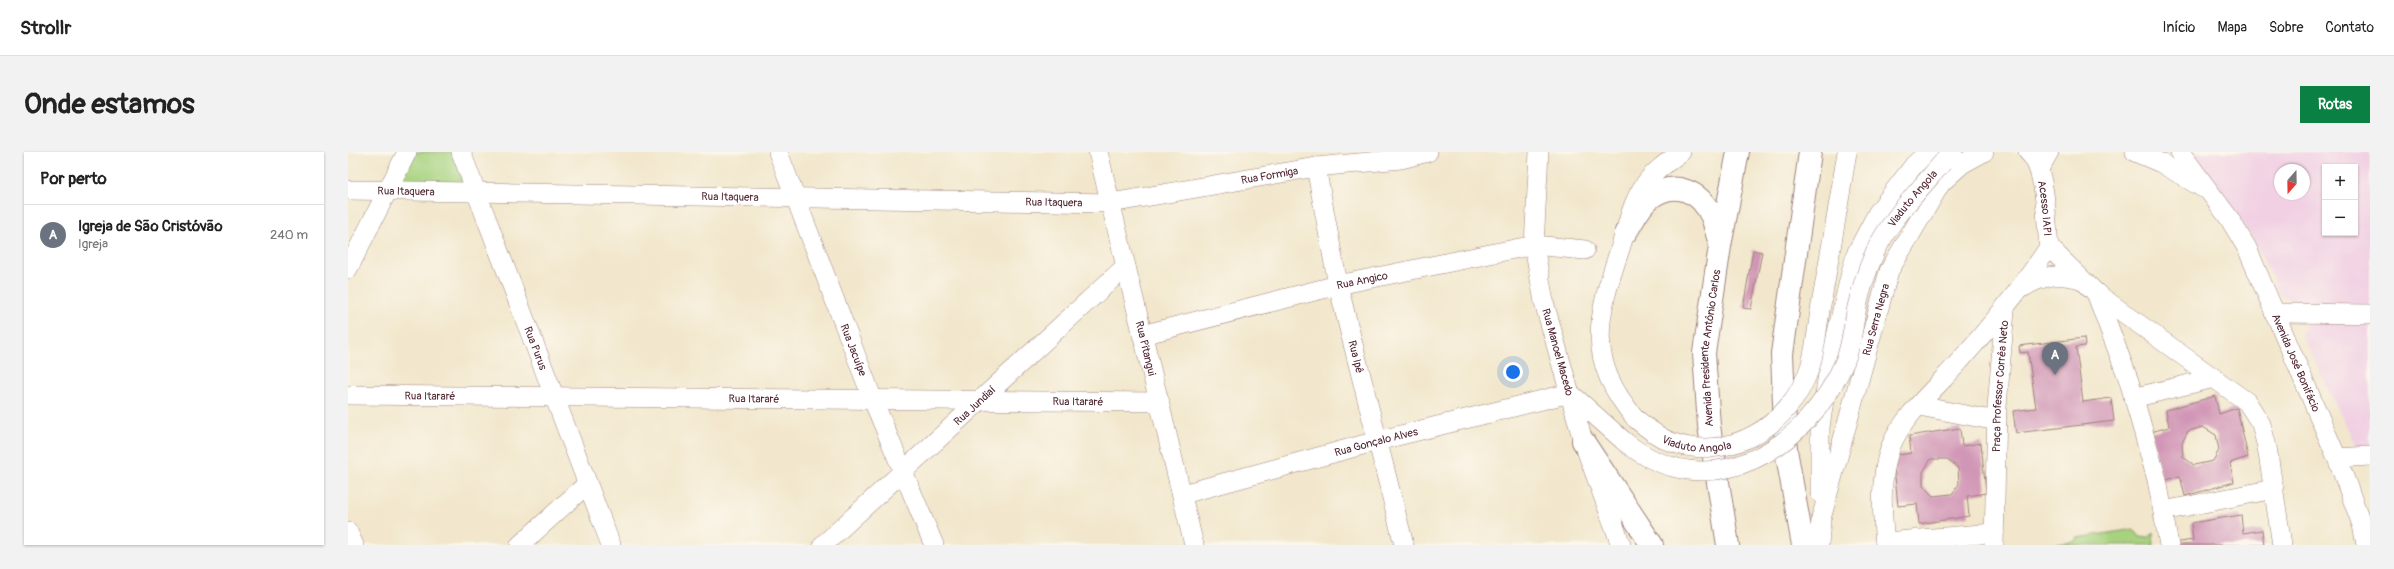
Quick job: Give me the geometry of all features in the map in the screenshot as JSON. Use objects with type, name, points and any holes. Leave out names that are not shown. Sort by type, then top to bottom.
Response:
[{"type":"highway","name":"Avenida Presidente Antônio Carlos","points":[[1728,545],[1708,426],[1704,353],[1720,246],[1738,152]]},
{"type":"highway","points":[[1803,545],[1786,450],[1782,354],[1810,152]]},
{"type":"highway","points":[[1626,232],[1648,200],[1669,189],[1683,188],[1695,194],[1712,216],[1720,246]]},
{"type":"highway","points":[[1583,441],[1652,545]]},
{"type":"street","points":[[348,269],[407,152]]},
{"type":"street","name":"Rua Purus","points":[[461,152],[586,485],[611,545]]},
{"type":"street","name":"Rua Jacuípe","points":[[778,152],[873,400],[934,545]]},
{"type":"street","name":"Rua Pitangui","points":[[1098,152],[1112,203],[1142,335],[1160,402],[1194,545]]},
{"type":"street","name":"Rua Formiga","points":[[1112,203],[1316,167],[1396,160],[1428,152]]},
{"type":"street","name":"Rua Manoel Macedo","points":[[1539,152],[1534,245],[1544,302],[1583,441],[1620,545]]},
{"type":"street","name":"Viaduto Angola","points":[[1681,152],[1645,184],[1630,216],[1606,289],[1599,333],[1602,357],[1610,380],[1620,400],[1636,419],[1651,431],[1671,442],[1706,449],[1724,447],[1748,438],[1771,424],[1786,412],[1809,370],[1847,152]]},
{"type":"street","name":"Rua Serra Negra","points":[[1821,519],[1889,271],[1941,183],[1962,164],[1984,152]]},
{"type":"street","name":"Acesso IAPI","points":[[2028,152],[2039,169],[2049,247]]},
{"type":"street","name":"Acesso IAPI","points":[[2039,169],[2049,152]]},
{"type":"street","name":"Avenida José Bonifácio","points":[[2180,152],[2206,190],[2229,218],[2247,248],[2337,458],[2362,525],[2366,545]]},
{"type":"street","name":"Avenida José Bonifácio","points":[[2141,153],[2161,163],[2206,190]]},
{"type":"street","name":"Viaduto Angola","points":[[1570,393],[1625,442],[1654,462],[1683,471],[1695,471],[1741,465],[1754,461],[1785,442],[1817,409],[1838,376],[1846,359],[1863,285],[1877,249],[1941,155]]},
{"type":"street","name":"Rua Serra Negra","points":[[1819,545],[1821,519],[1820,427],[1829,367],[1851,272],[1862,242],[1878,212],[1914,165],[1941,155]]},
{"type":"street","name":"Rua Ipê","points":[[1316,167],[1338,285],[1404,545]]},
{"type":"street","name":"Rua Itaquera","points":[[348,190],[389,189],[477,193],[1112,203]]},
{"type":"street","name":"Rua Angico","points":[[1142,335],[1338,285],[1534,245],[1585,250]]},
{"type":"street","points":[[2049,247],[2096,293],[2247,402],[2260,424],[2267,447],[2282,545]]},
{"type":"street","name":"Praça Professor Corrêa Neto","points":[[1994,539],[1997,421],[2005,310],[2022,289],[2049,247]]},
{"type":"street","name":"Rua Jundiaí","points":[[823,545],[1126,266]]},
{"type":"street","points":[[2022,289],[2045,276],[2056,274],[2081,279]]},
{"type":"street","points":[[2096,293],[2134,398],[2157,480],[2169,545]]},
{"type":"street","points":[[1994,539],[1885,543],[1882,517],[1884,474],[1891,445],[1905,422],[2005,310]]},
{"type":"street","points":[[2274,313],[2370,314]]},
{"type":"street","points":[[2134,398],[2214,378]]},
{"type":"street","name":"Rua Gonçalo Alves","points":[[1182,494],[1377,441],[1570,393]]},
{"type":"street","name":"Rua Itararé","points":[[348,395],[977,402],[1160,402]]},
{"type":"street","points":[[1919,406],[1997,421]]},
{"type":"street","points":[[2337,458],[2370,456]]},
{"type":"street","points":[[520,545],[586,485]]},
{"type":"street","points":[[2163,511],[2274,489]]},
{"type":"street","points":[[348,532],[354,545]]},
{"type":"shaded area","points":[[2182,152],[2370,152],[2370,306],[2289,300],[2281,295],[2251,236],[2221,192]]},
{"type":"shaded area","points":[[2370,322],[2370,445],[2356,446],[2302,336],[2305,323]]},
{"type":"green space","points":[[407,152],[461,152],[477,193],[389,189]]},
{"type":"green space","points":[[2134,529],[2140,537],[2147,538],[2153,533],[2154,545],[2047,545],[2074,542],[2077,538]]},
{"type":"building","points":[[1753,250],[1762,252],[1751,309],[1743,308]]},
{"type":"building","points":[[2084,338],[2085,346],[2076,347],[2083,402],[2111,398],[2114,421],[2016,433],[2013,411],[2036,408],[2028,352],[2020,353],[2019,346]]},
{"type":"building","points":[[2215,396],[2219,414],[2237,408],[2248,457],[2230,463],[2234,482],[2185,496],[2180,476],[2162,481],[2151,432],[2169,427],[2166,410]],"holes":[[[2203,427],[2216,435],[2219,450],[2213,461],[2194,465],[2183,457],[2182,443],[2188,431]]]},
{"type":"building","points":[[1960,428],[1962,446],[1981,443],[1986,493],[1967,496],[1969,516],[1919,524],[1917,504],[1898,506],[1893,456],[1911,453],[1909,436]],"holes":[[[1931,459],[1947,459],[1958,468],[1959,484],[1952,494],[1933,496],[1923,486],[1923,472]]]},
{"type":"building","points":[[2241,515],[2243,533],[2262,530],[2264,545],[2174,545],[2174,543],[2193,540],[2191,523]]},
{"type":"place","name":"Igreja de São Cristóvão","points":[[2055,375]]}]
